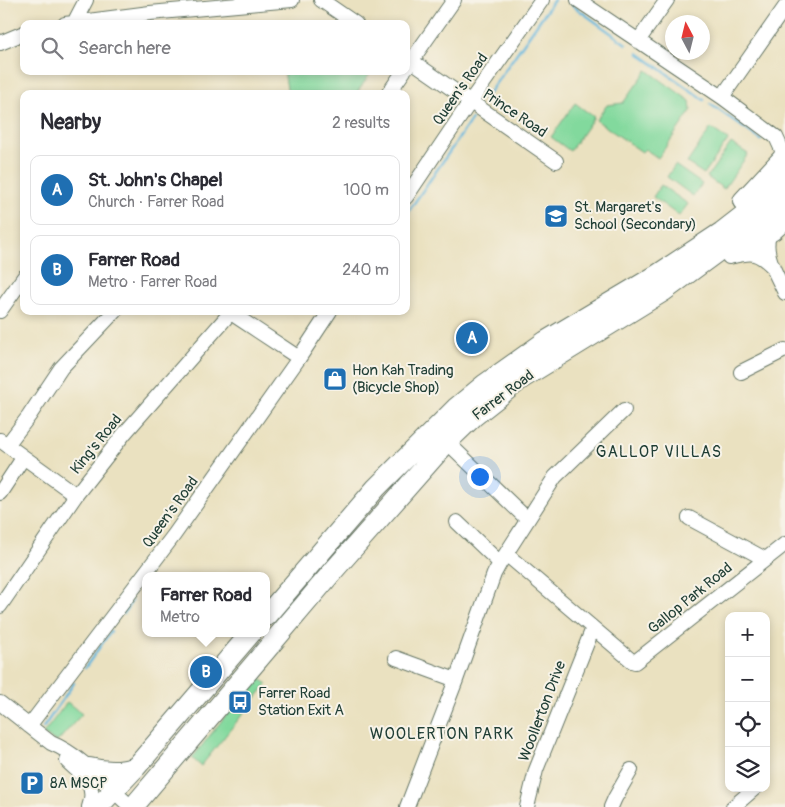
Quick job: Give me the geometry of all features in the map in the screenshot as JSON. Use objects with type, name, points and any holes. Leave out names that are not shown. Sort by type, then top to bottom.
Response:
[{"type":"highway","name":"Farrer Road","points":[[270,611],[376,488],[456,408],[484,385],[546,341],[657,275],[690,252],[693,246],[784,165]]},
{"type":"highway","name":"Farrer Road","points":[[132,807],[334,570],[448,442],[481,410],[520,379],[664,290],[763,218],[781,212]]},
{"type":"highway","points":[[664,290],[712,268],[729,257],[781,212]]},
{"type":"highway","points":[[98,807],[136,767],[248,637]]},
{"type":"highway","points":[[89,768],[107,772],[128,770],[136,767]]},
{"type":"street","points":[[72,20],[86,0]]},
{"type":"street","points":[[94,20],[229,3],[292,0]]},
{"type":"street","points":[[321,0],[350,20]]},
{"type":"street","points":[[410,61],[454,0]]},
{"type":"street","name":"Queen's Road","points":[[410,191],[542,0]]},
{"type":"street","points":[[578,0],[781,136],[784,165]]},
{"type":"street","points":[[638,41],[667,0]]},
{"type":"street","points":[[722,97],[785,6]]},
{"type":"street","points":[[0,42],[20,34]]},
{"type":"street","name":"Prince Road","points":[[410,67],[470,102],[556,161]]},
{"type":"street","points":[[391,90],[400,75]]},
{"type":"street","points":[[781,212],[767,240],[767,246],[773,268],[785,293]]},
{"type":"street","points":[[729,257],[745,253],[756,253],[764,258],[773,268]]},
{"type":"street","points":[[0,311],[20,284]]},
{"type":"street","points":[[76,495],[3,443],[29,416],[61,368],[111,315]]},
{"type":"street","name":"King's Road","points":[[0,606],[76,495],[124,434],[229,315]]},
{"type":"street","name":"King's Road","points":[[236,315],[299,358]]},
{"type":"street","name":"Queen's Road","points":[[146,572],[299,358],[327,315]]},
{"type":"street","points":[[741,372],[785,350]]},
{"type":"street","points":[[406,807],[456,680],[494,574],[527,519],[562,469],[624,410]]},
{"type":"street","points":[[448,442],[527,519]]},
{"type":"street","points":[[0,493],[24,458]]},
{"type":"street","name":"Gallop Park Road","points":[[689,518],[765,559]]},
{"type":"street","points":[[457,522],[593,628]]},
{"type":"street","name":"Gallop Park Road","points":[[593,628],[635,662],[785,544]]},
{"type":"street","name":"Queen's Road","points":[[29,726],[142,577]]},
{"type":"street","name":"Woollerton Drive","points":[[527,807],[536,770],[593,628]]},
{"type":"street","points":[[396,658],[456,680]]},
{"type":"street","points":[[0,703],[51,743],[89,783],[92,791],[89,807]]},
{"type":"street","points":[[51,743],[60,746],[89,768],[132,807]]},
{"type":"street","points":[[612,807],[631,770]]},
{"type":"street","points":[[733,807],[750,792]]},
{"type":"green space","points":[[647,70],[690,101],[691,111],[658,158],[645,149],[642,152],[596,120],[607,105],[623,103]]},
{"type":"green space","points":[[285,75],[369,75],[359,90],[287,90]]},
{"type":"green space","points":[[575,103],[594,117],[570,151],[551,137]]},
{"type":"green space","points":[[711,128],[728,140],[704,174],[687,163]]},
{"type":"green space","points":[[731,143],[748,154],[724,189],[707,177]]},
{"type":"green space","points":[[675,165],[702,184],[693,196],[667,177]]},
{"type":"green space","points":[[661,185],[688,204],[679,216],[653,197]]},
{"type":"green space","points":[[257,676],[267,684],[201,766],[192,758]]},
{"type":"green space","points":[[67,702],[82,714],[57,742],[43,734]]},
{"type":"waterway","points":[[484,100],[554,0]]},
{"type":"waterway","points":[[572,5],[626,44]]},
{"type":"waterway","points":[[638,53],[704,100]]},
{"type":"waterway","points":[[710,104],[761,140]]},
{"type":"waterway","points":[[410,209],[472,119]]},
{"type":"waterway","points":[[123,614],[132,601]]},
{"type":"waterway","points":[[85,668],[111,631]]},
{"type":"waterway","points":[[43,728],[74,683]]},
{"type":"place","name":"St. Margaret's School (Secondary)","points":[[556,216]]},
{"type":"place","name":"St. John's Chapel","points":[[472,338]]},
{"type":"place","name":"Hon Kah Trading (Bicycle Shop)","points":[[335,379]]},
{"type":"place","name":"Farrer Road","points":[[206,672]]},
{"type":"place","name":"Farrer Road Station Exit A","points":[[240,702]]},
{"type":"place","name":"8A MSCP","points":[[32,783]]},
{"type":"district","name":"GALLOP VILLAS","points":[[659,451]]},
{"type":"district","name":"WOOLERTON PARK","points":[[442,733]]}]
